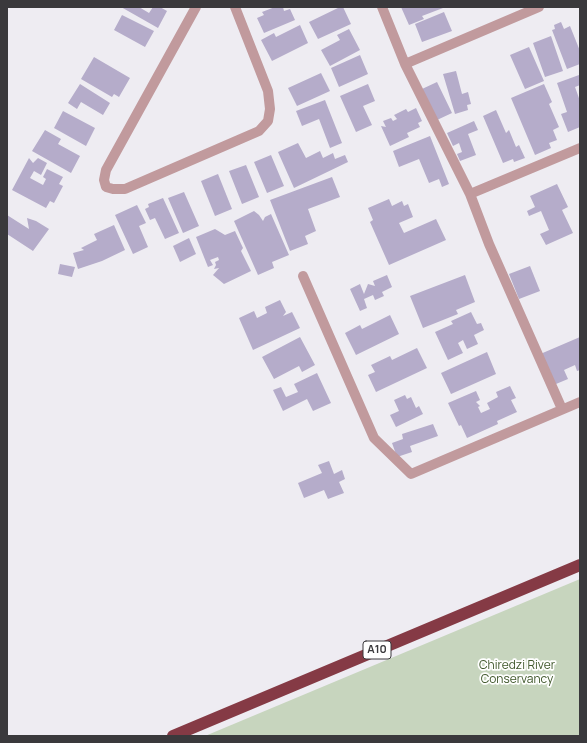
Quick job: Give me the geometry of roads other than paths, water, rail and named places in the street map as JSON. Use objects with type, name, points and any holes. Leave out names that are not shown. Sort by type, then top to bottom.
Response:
[{"type":"highway","name":"A10","points":[[173,736],[580,565]]},
{"type":"street","points":[[196,7],[106,170],[104,180],[106,187],[113,189],[125,189],[259,131],[268,121],[270,109],[268,91],[234,7]]},
{"type":"street","points":[[382,7],[405,64],[470,194],[489,244],[562,409]]},
{"type":"street","points":[[405,64],[539,7]]},
{"type":"street","points":[[470,194],[580,148]]},
{"type":"street","points":[[303,276],[374,438],[411,474],[580,402]]},
{"type":"park label","name":"Chiredzi River Conservancy","points":[[517,673]]}]
